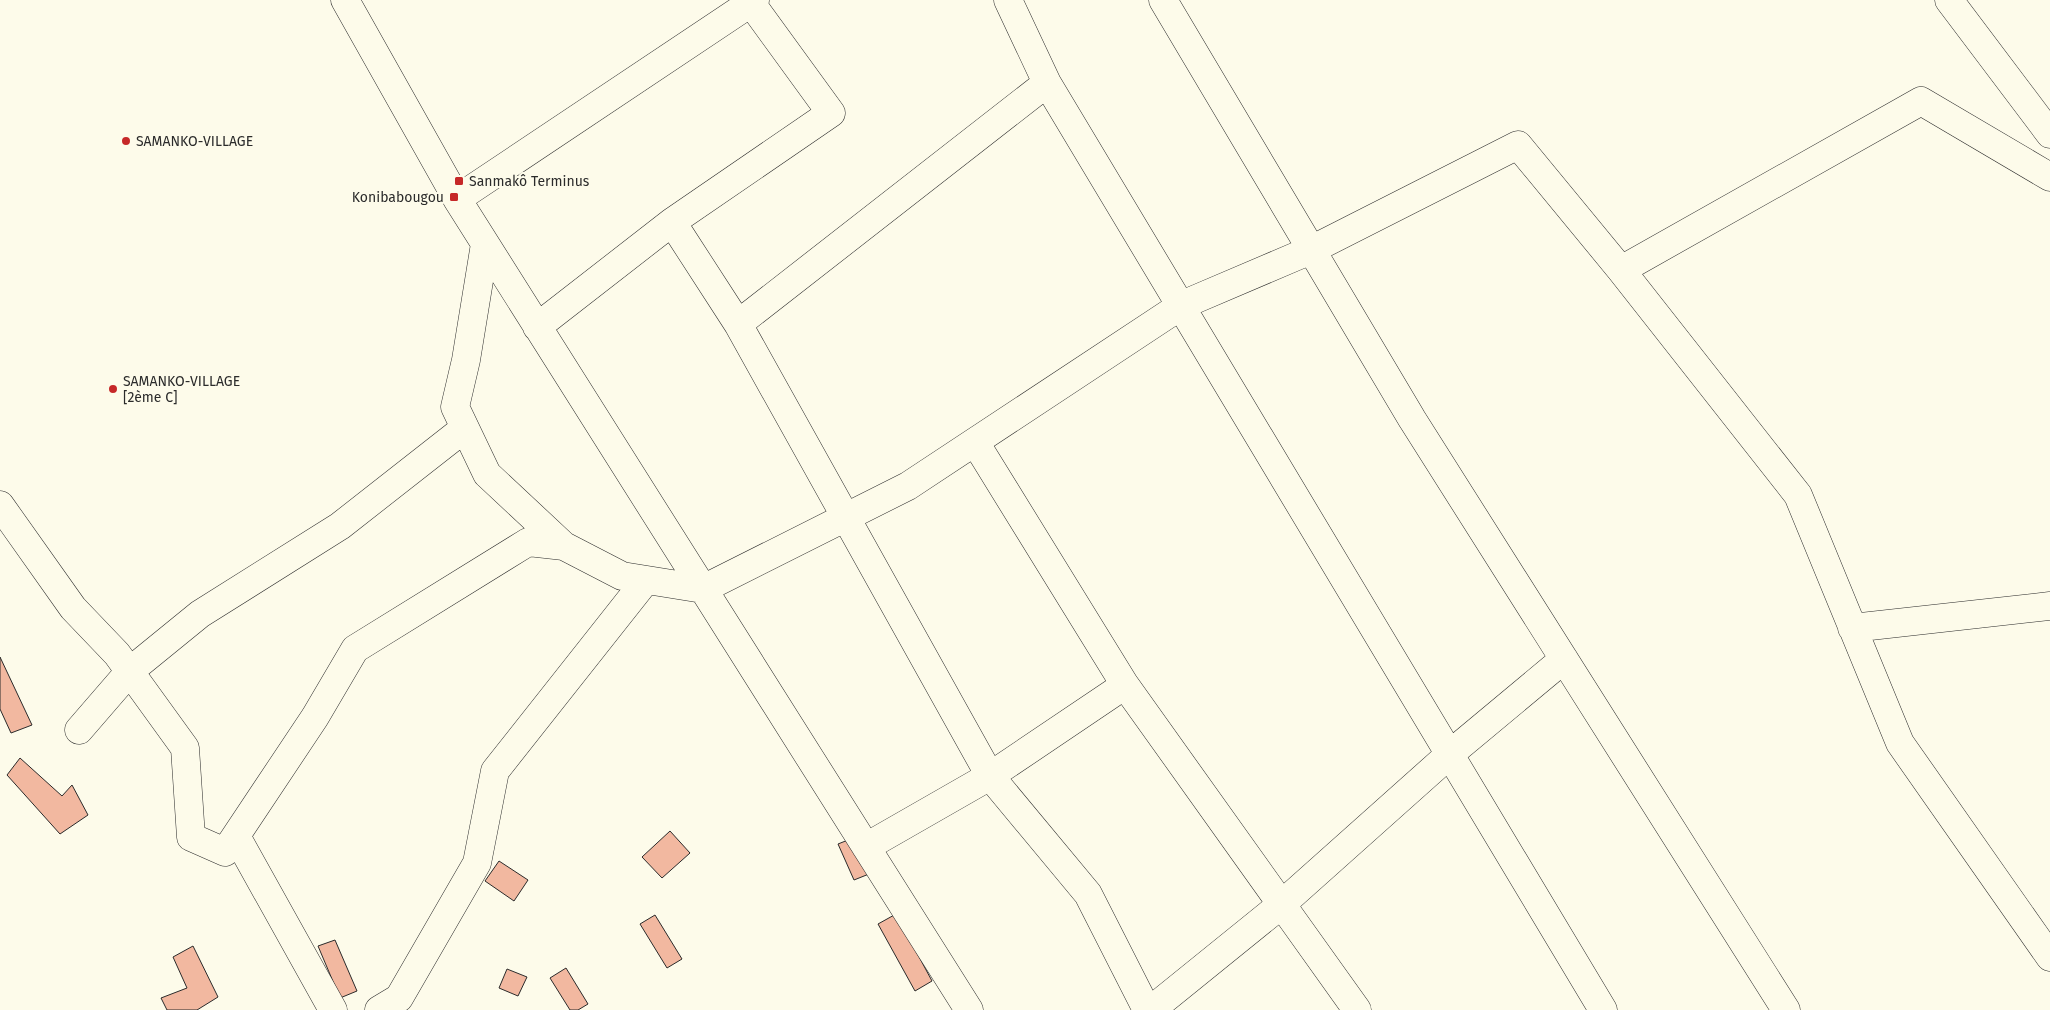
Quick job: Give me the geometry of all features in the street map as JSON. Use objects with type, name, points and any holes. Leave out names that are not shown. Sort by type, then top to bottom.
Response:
[{"type":"street","points":[[345,0],[456,199],[969,1010]]},
{"type":"street","points":[[1008,0],[1047,82],[1603,1010]]},
{"type":"street","points":[[1163,0],[1412,419],[1786,1010]]},
{"type":"street","points":[[1949,0],[2050,134]]},
{"type":"street","points":[[456,199],[753,2],[831,113],[672,222],[537,327]]},
{"type":"street","points":[[738,324],[1047,82]]},
{"type":"street","points":[[1622,270],[1921,101],[2050,177]]},
{"type":"street","points":[[485,244],[466,360],[455,407],[487,474],[564,546],[622,576],[703,589],[908,486],[1182,305],[1311,250],[1518,145],[1622,270],[1798,495],[1900,743],[2050,957]]},
{"type":"street","points":[[672,222],[738,324],[990,776],[1088,894],[1147,1010]]},
{"type":"street","points":[[80,730],[130,671],[200,614],[340,526],[465,428]]},
{"type":"street","points":[[975,442],[1125,685],[1357,1010]]},
{"type":"street","points":[[0,505],[73,608],[118,654],[185,748],[192,838],[225,852],[315,717],[355,649],[528,542],[564,546]]},
{"type":"street","points":[[398,1006],[477,863],[495,771],[646,580]]},
{"type":"street","points":[[1852,628],[2050,606]]},
{"type":"street","points":[[1151,1010],[1282,904],[1450,754],[1564,659]]},
{"type":"street","points":[[866,847],[990,776],[1125,685]]},
{"type":"street","points":[[236,836],[334,1010]]},
{"type":"building","points":[[0,657],[32,725],[11,733],[0,709]]},
{"type":"building","points":[[20,758],[62,796],[72,785],[88,815],[60,834],[7,775]]},
{"type":"building","points":[[670,831],[690,853],[662,878],[642,857]]},
{"type":"building","points":[[853,838],[869,874],[854,880],[838,844]]},
{"type":"building","points":[[499,861],[528,880],[514,901],[485,881]]},
{"type":"building","points":[[896,914],[932,981],[915,991],[878,924]]},
{"type":"building","points":[[655,915],[682,959],[667,968],[640,924]]},
{"type":"building","points":[[335,940],[357,991],[340,998],[318,946]]},
{"type":"building","points":[[193,946],[218,997],[197,1010],[167,1010],[161,998],[187,988],[173,957]]},
{"type":"building","points":[[566,968],[588,1004],[578,1010],[570,1010],[550,978]]},
{"type":"building","points":[[507,969],[527,977],[518,996],[499,988]]},
{"type":"place","name":"SAMANKO-VILLAGE","points":[[126,141]]},
{"type":"place","name":"Sanmakô Terminus","points":[[459,181]]},
{"type":"place","name":"Konibabougou","points":[[454,197]]},
{"type":"place","name":"SAMANKO-VILLAGE [2ème C]","points":[[113,389]]}]
